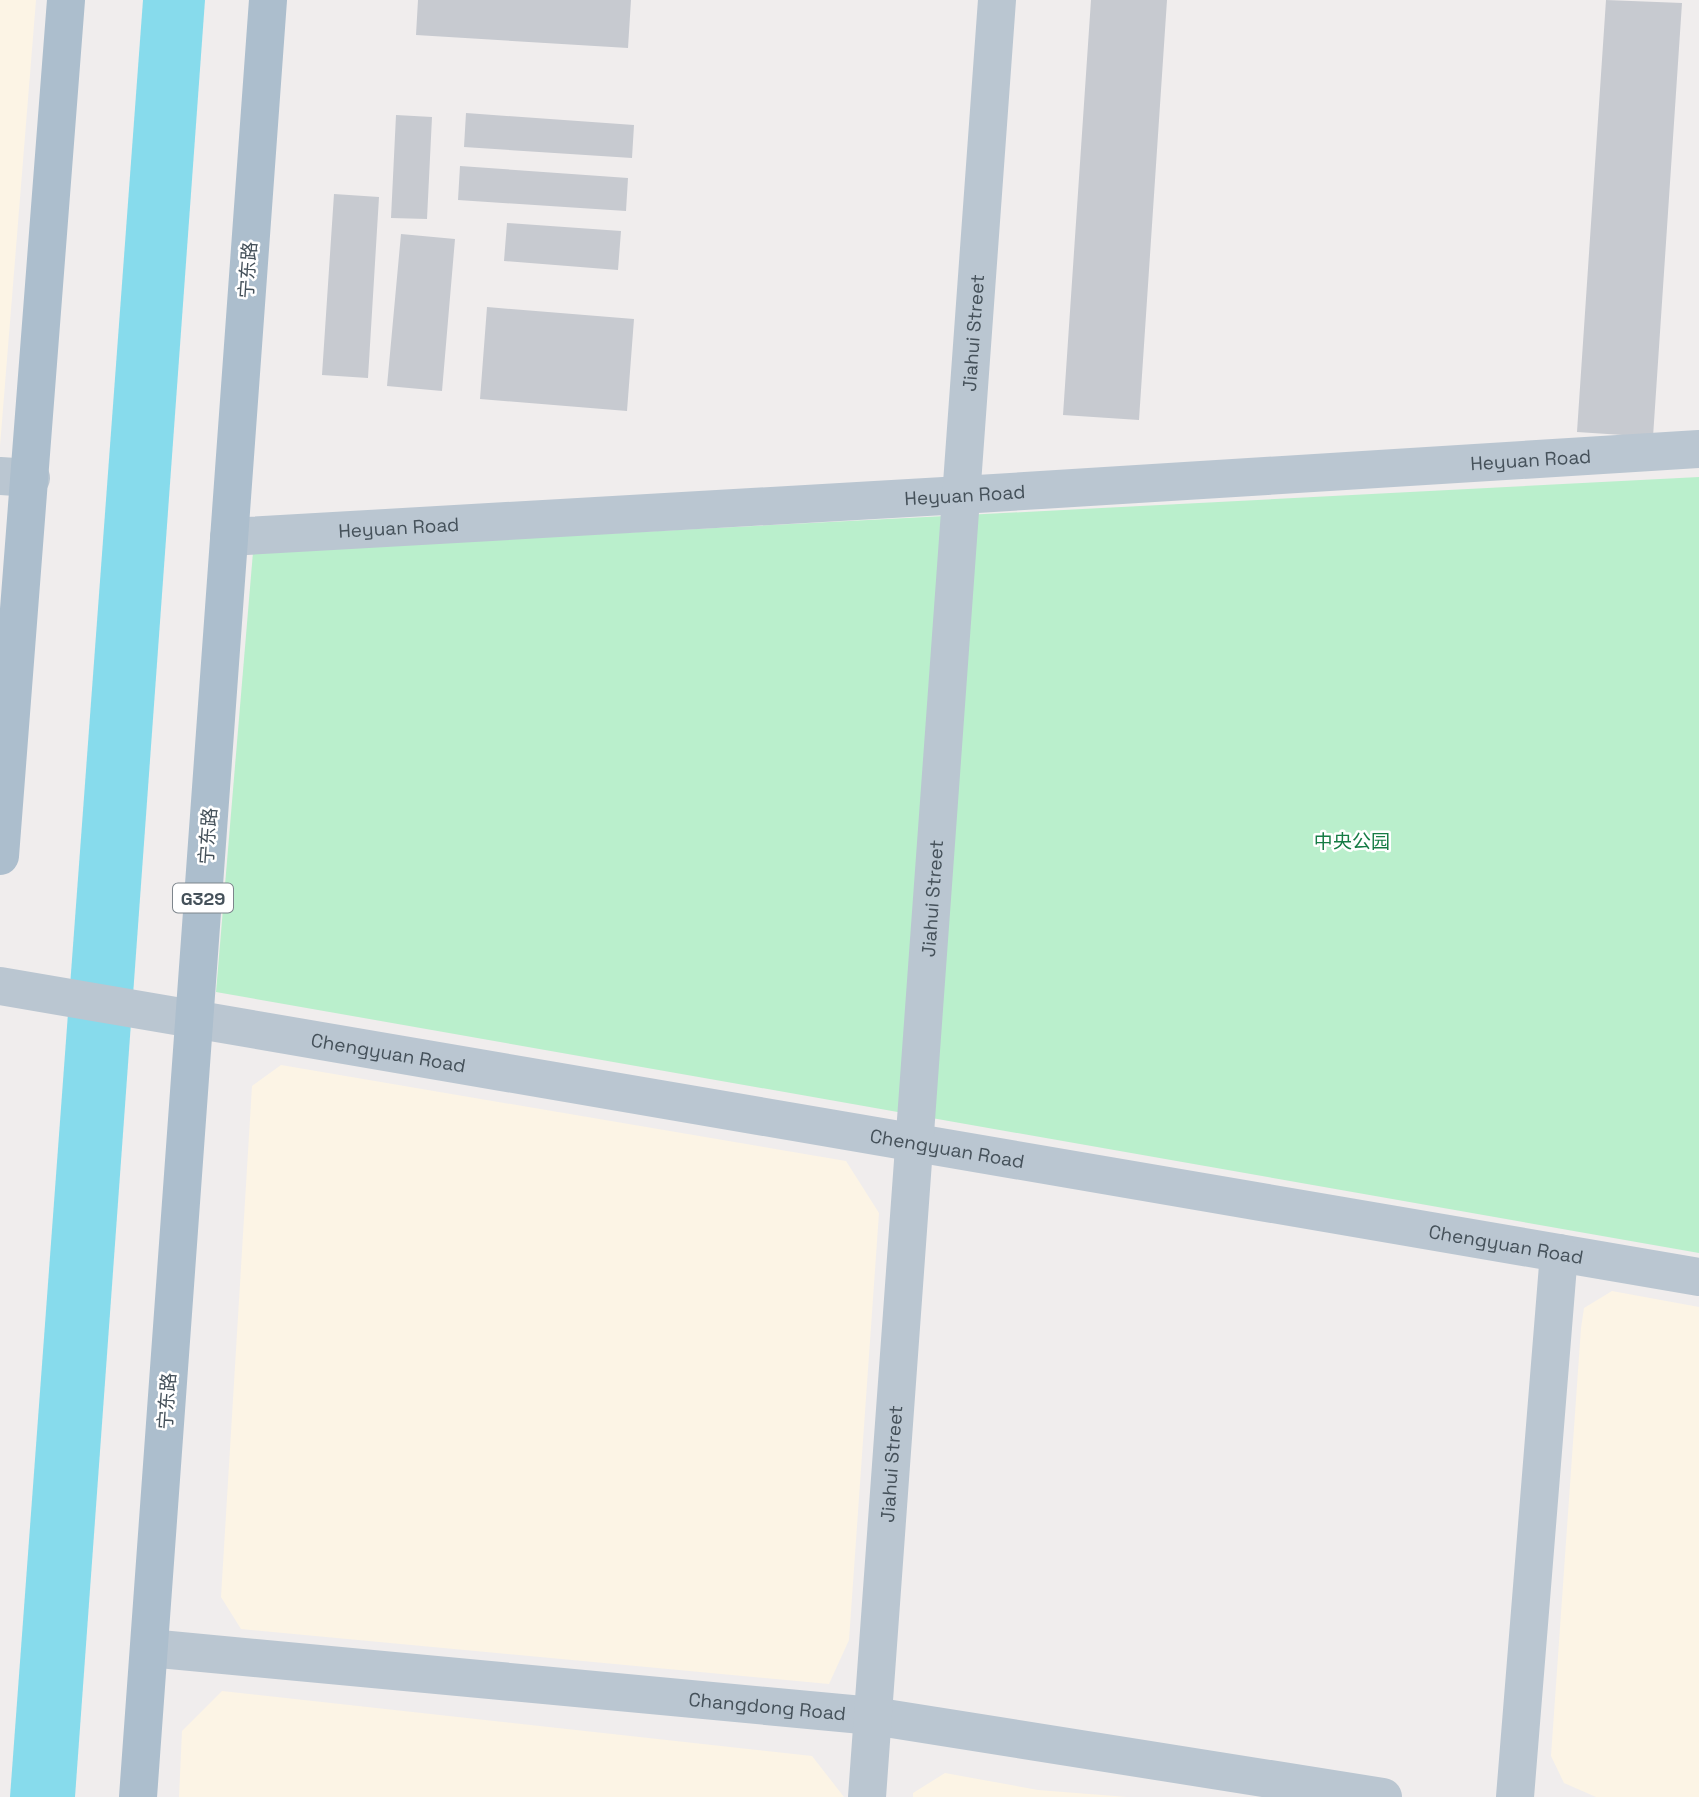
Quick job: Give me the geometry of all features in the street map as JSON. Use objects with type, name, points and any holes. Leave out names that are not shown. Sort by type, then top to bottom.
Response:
[{"type":"main road","points":[[0,856],[15,477],[66,0]]},
{"type":"main road","name":"宁东路","points":[[138,1797],[268,0]]},
{"type":"street","name":"Jiahui Street","points":[[867,1797],[997,0]]},
{"type":"street","name":"Heyuan Road","points":[[229,537],[1699,449]]},
{"type":"street","name":"Chengyuan Road","points":[[0,986],[1699,1277]]},
{"type":"street","points":[[1515,1797],[1559,1253]]},
{"type":"street","name":"Changdong Road","points":[[149,1648],[873,1716],[1383,1797]]},
{"type":"shaded area","points":[[0,0],[36,0],[0,446]]},
{"type":"shaded area","points":[[281,1065],[846,1161],[879,1213],[849,1640],[829,1684],[241,1629],[221,1597],[252,1086]]},
{"type":"shaded area","points":[[1612,1291],[1699,1307],[1699,1797],[1596,1797],[1564,1783],[1551,1756],[1581,1328],[1584,1308]]},
{"type":"shaded area","points":[[222,1691],[812,1756],[844,1797],[179,1797],[182,1731]]},
{"type":"shaded area","points":[[945,1773],[1038,1790],[1127,1797],[913,1797],[913,1793]]},
{"type":"green space","name":"中央公园","points":[[1699,477],[1699,1253],[216,992],[253,552]]},
{"type":"water","points":[[143,0],[205,0],[75,1797],[10,1797]]},
{"type":"building","points":[[418,0],[631,0],[628,48],[416,35]]},
{"type":"building","points":[[1091,0],[1167,0],[1139,420],[1063,415]]},
{"type":"building","points":[[1606,0],[1682,3],[1653,437],[1577,432]]},
{"type":"building","points":[[466,113],[634,125],[632,158],[464,147]]},
{"type":"building","points":[[396,115],[432,117],[427,219],[391,218]]},
{"type":"building","points":[[460,166],[628,178],[626,211],[458,200]]},
{"type":"building","points":[[334,194],[379,197],[368,378],[322,375]]},
{"type":"building","points":[[507,223],[621,231],[618,270],[504,261]]},
{"type":"building","points":[[401,234],[455,239],[442,391],[387,386]]},
{"type":"building","points":[[487,307],[634,319],[627,411],[480,399]]}]
